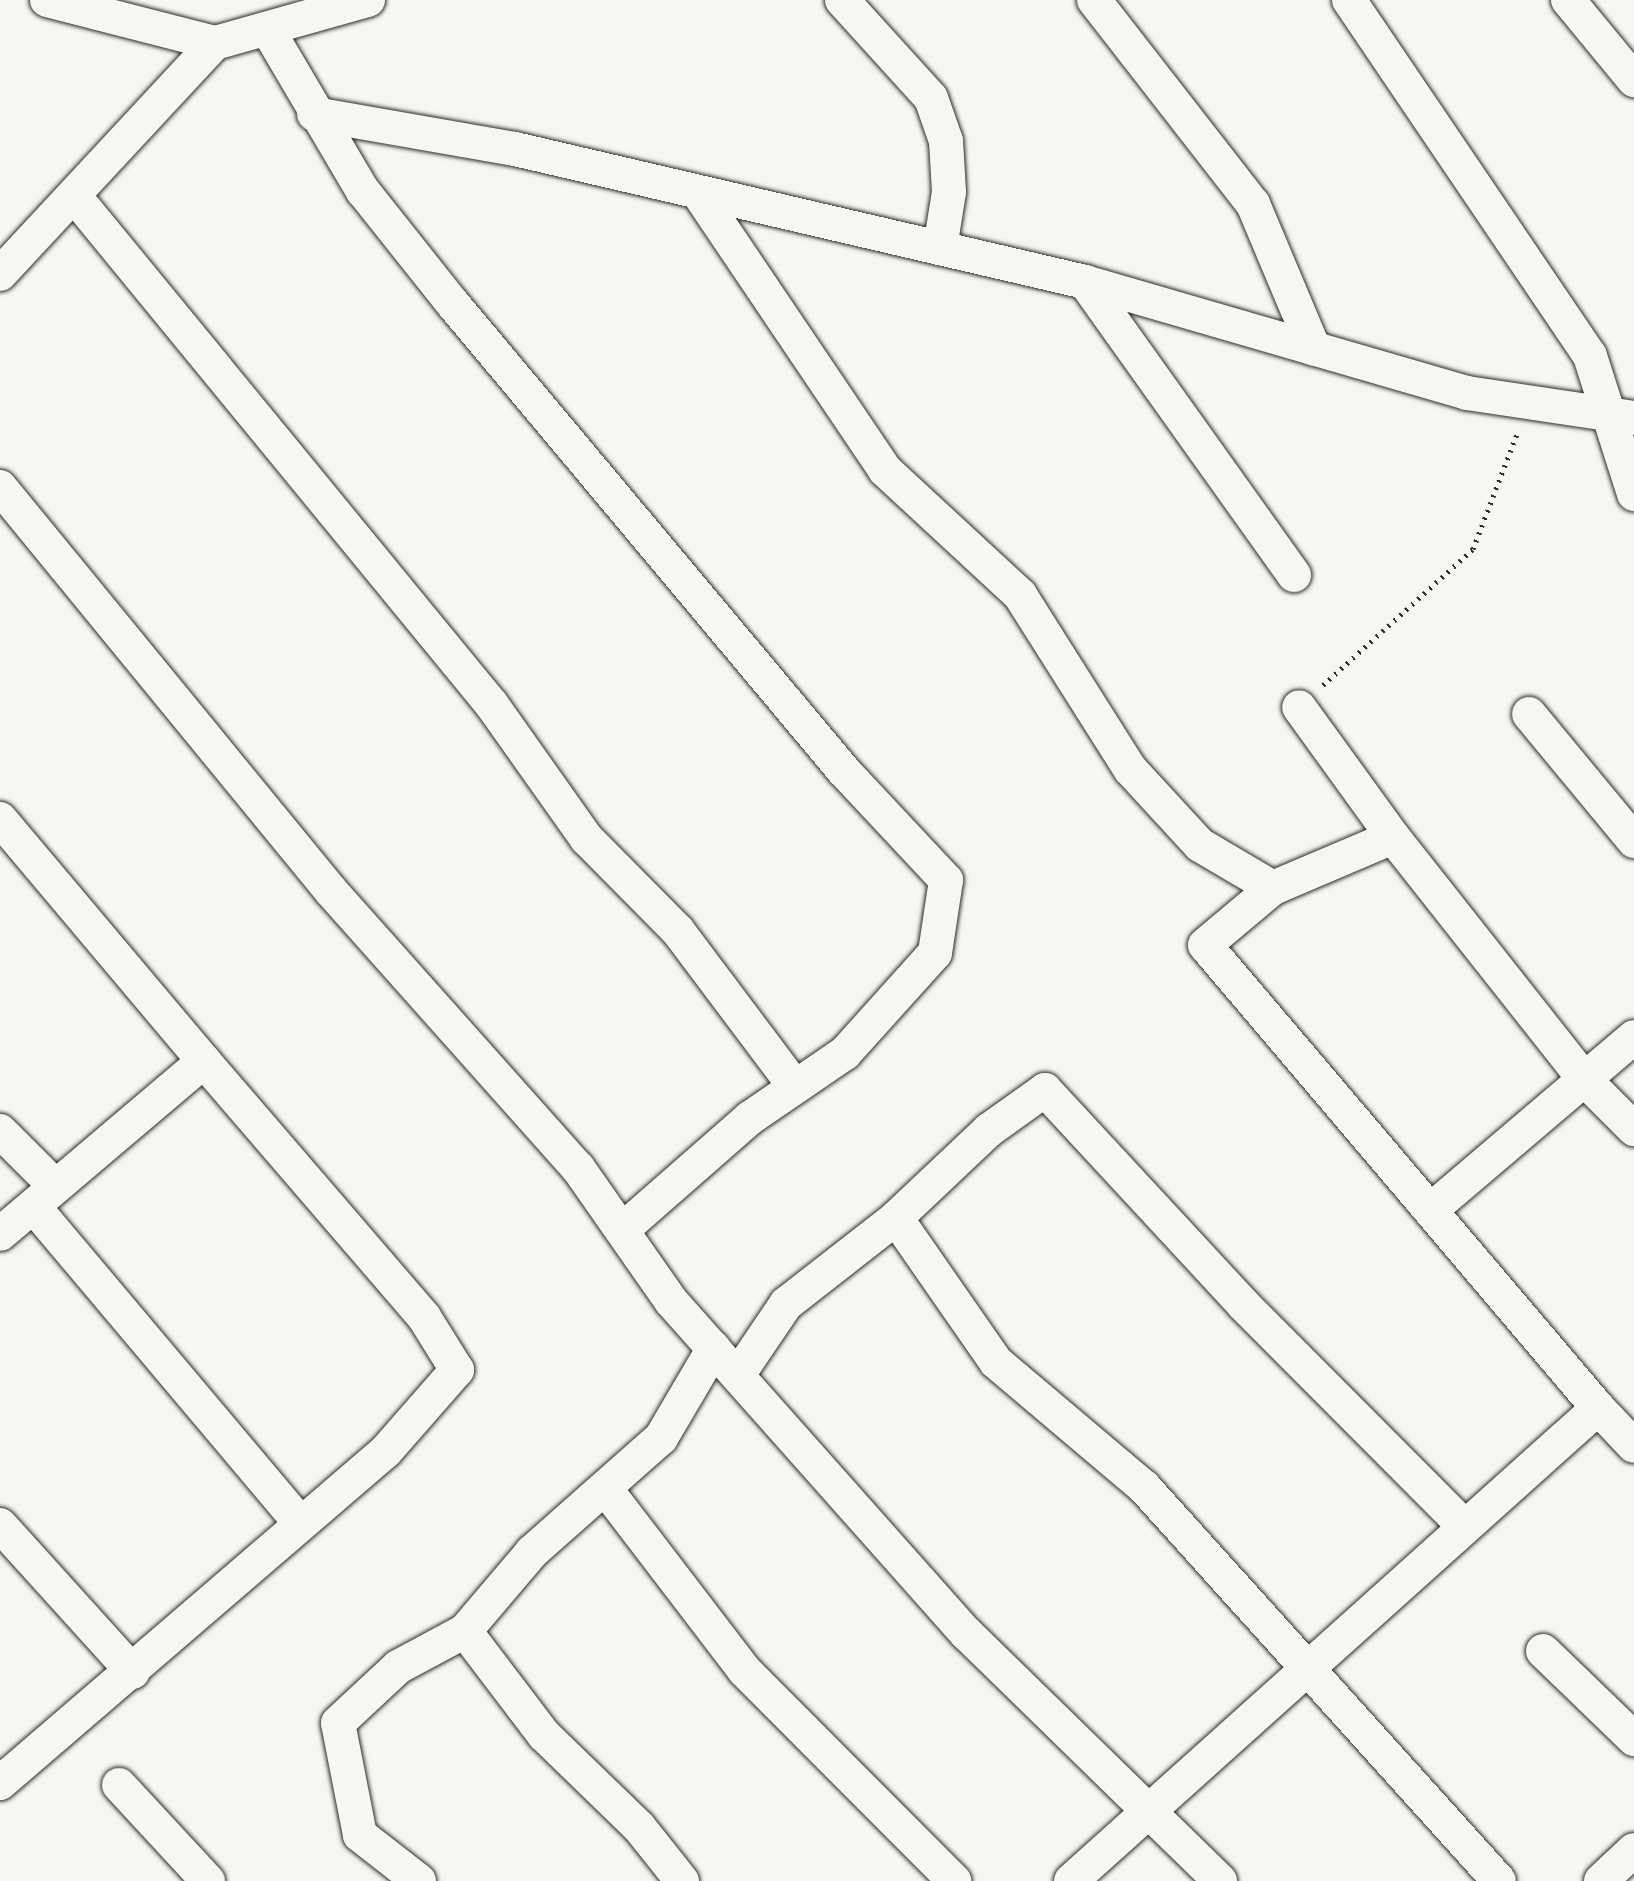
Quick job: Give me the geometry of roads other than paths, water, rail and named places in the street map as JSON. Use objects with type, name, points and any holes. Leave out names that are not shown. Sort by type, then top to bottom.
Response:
[{"type":"street","points":[[47,0],[215,43],[367,0]]},
{"type":"street","points":[[842,0],[931,98],[947,166],[940,248]]},
{"type":"street","points":[[1094,0],[1253,204],[1314,349]]},
{"type":"street","points":[[1349,0],[1590,356],[1624,417],[1621,469],[1634,494]]},
{"type":"street","points":[[1568,0],[1634,80]]},
{"type":"street","points":[[268,30],[314,114],[363,191],[453,304],[843,770],[946,880],[935,953],[845,1053],[795,1087],[622,1230]]},
{"type":"street","points":[[0,274],[76,198],[215,43]]},
{"type":"street","points":[[314,114],[515,149],[1085,282],[1467,393],[1624,417]]},
{"type":"street","points":[[699,194],[885,470],[1020,595],[1130,769],[1200,845],[1273,888]]},
{"type":"street","points":[[76,198],[492,705],[587,839],[678,931],[795,1087]]},
{"type":"street","points":[[1085,282],[1294,575]]},
{"type":"street","points":[[0,487],[331,891],[578,1168],[714,1348],[966,1633],[1155,1812],[1220,1881]]},
{"type":"street","points":[[1299,707],[1393,837],[1584,1079],[1634,1129]]},
{"type":"street","points":[[1529,714],[1634,841]]},
{"type":"street","points":[[0,819],[424,1317],[457,1370],[386,1451],[133,1672],[5,1769]]},
{"type":"street","points":[[1393,837],[1273,888],[1205,945],[1432,1209],[1529,1336],[1634,1446]]},
{"type":"street","points":[[1432,1209],[1634,1037]]},
{"type":"street","points":[[0,1234],[204,1061]]},
{"type":"street","points":[[738,1375],[786,1304],[896,1218],[989,1130],[1045,1090],[1244,1305],[1463,1525]]},
{"type":"street","points":[[0,1131],[44,1196],[300,1523]]},
{"type":"street","points":[[896,1218],[996,1362],[1144,1487],[1308,1662],[1499,1881]]},
{"type":"street","points":[[419,1881],[360,1835],[338,1723],[398,1667],[465,1631],[532,1552],[661,1438],[714,1348]]},
{"type":"street","points":[[1071,1881],[1155,1812],[1308,1662],[1598,1408]]},
{"type":"street","points":[[605,1488],[744,1670],[954,1881]]},
{"type":"street","points":[[0,1525],[133,1672]]},
{"type":"street","points":[[465,1631],[544,1735],[639,1827],[682,1881]]},
{"type":"street","points":[[1543,1651],[1634,1739]]},
{"type":"street","points":[[119,1785],[208,1881]]},
{"type":"street","points":[[1601,1881],[1634,1850]]}]
